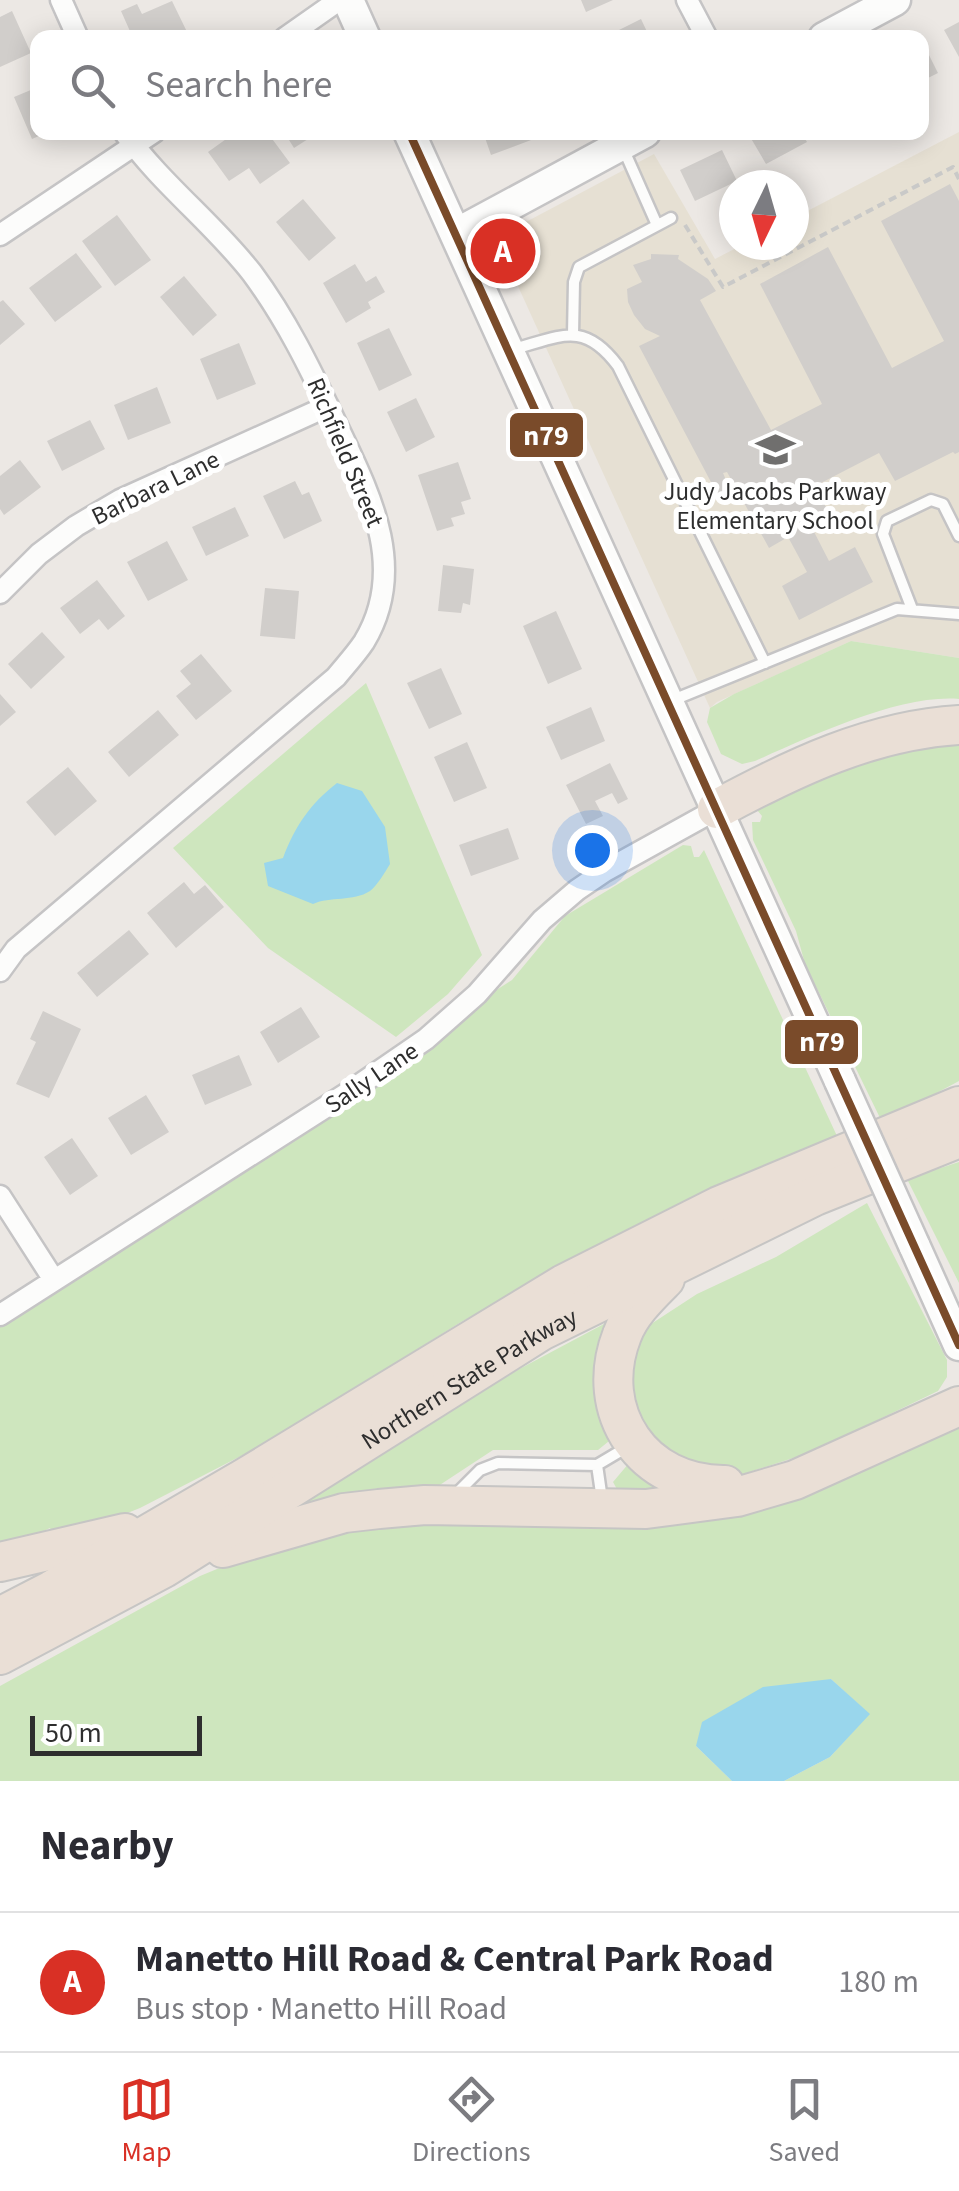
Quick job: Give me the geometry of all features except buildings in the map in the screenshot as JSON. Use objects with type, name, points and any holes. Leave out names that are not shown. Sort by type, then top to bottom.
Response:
[{"type":"highway","points":[[716,810],[884,734],[959,725]]},
{"type":"highway","name":"Northern State Parkway","points":[[0,1617],[243,1479],[564,1284],[719,1206],[959,1106]]},
{"type":"highway","name":"Northern State Parkway","points":[[0,1655],[164,1568],[541,1331],[815,1196],[959,1138]]},
{"type":"highway","points":[[678,1266],[636,1311],[623,1332],[613,1384],[620,1420],[634,1444],[658,1468],[678,1478],[706,1486],[737,1485],[794,1469],[959,1394]]},
{"type":"highway","points":[[164,1568],[262,1534],[344,1514],[445,1506],[646,1509],[737,1497],[795,1480],[959,1406]]},
{"type":"highway","points":[[0,1562],[162,1524]]},
{"type":"main road","points":[[348,0],[362,30]]},
{"type":"main road","points":[[839,30],[895,0]]},
{"type":"main road","points":[[413,140],[959,1345]]},
{"type":"main road","points":[[456,234],[631,140]]},
{"type":"street","points":[[61,0],[74,30]]},
{"type":"street","points":[[296,30],[338,0]]},
{"type":"street","points":[[687,0],[703,30]]},
{"type":"street","points":[[0,235],[128,140]]},
{"type":"street","name":"Richfield Street","points":[[0,971],[16,949],[336,678],[364,642],[382,589],[385,556],[372,500],[299,343],[250,271],[152,170],[130,140]]},
{"type":"street","name":"Barbara Lane","points":[[0,593],[76,526],[120,500],[328,406]]},
{"type":"street","name":"Sally Lane","points":[[0,1315],[426,1039],[476,994],[542,920],[577,890],[716,810]]},
{"type":"street","points":[[0,1196],[54,1280]]},
{"type":"lane","points":[[633,140],[657,225]]},
{"type":"lane","points":[[574,334],[574,282],[578,267],[671,218]]},
{"type":"lane","points":[[508,350],[574,334],[601,343],[618,366],[764,663]]},
{"type":"lane","points":[[912,609],[884,534],[887,521],[931,500],[942,504],[959,536]]},
{"type":"lane","points":[[668,702],[897,608],[959,614]]},
{"type":"lane","points":[[445,1506],[480,1470],[498,1463],[597,1465],[634,1444]]},
{"type":"lane","points":[[597,1465],[603,1510]]},
{"type":"path","points":[[671,218],[684,223],[723,287],[952,167],[959,179]]},
{"type":"shaded area","name":"Judy Jacobs Parkway Elementary School","points":[[959,132],[959,658],[851,641],[710,708],[496,238],[654,154],[715,259],[809,260],[809,210]]},
{"type":"green space","points":[[851,641],[959,658],[959,699],[935,699],[883,710],[755,761],[742,764],[721,754],[707,722],[710,708]]},
{"type":"green space","points":[[366,683],[482,955],[448,994],[396,1037],[268,948],[173,848]]},
{"type":"green space","points":[[959,743],[959,1081],[882,1122],[805,964],[796,931],[753,840],[752,822],[760,822],[762,816],[757,810],[772,800],[841,765],[895,749]]},
{"type":"green space","points":[[683,845],[691,846],[694,857],[704,850],[837,1136],[643,1225],[461,1322],[268,1442],[140,1508],[57,1541],[50,1528],[0,1552],[0,1309],[512,980],[565,916]]},
{"type":"green space","points":[[959,1162],[959,1283],[907,1179]]},
{"type":"green space","points":[[867,1203],[947,1360],[947,1377],[938,1391],[809,1453],[743,1474],[691,1474],[631,1417],[631,1338],[644,1321],[651,1324],[697,1294],[776,1257]]},
{"type":"green space","points":[[617,1317],[619,1433],[598,1450],[493,1450],[423,1496],[278,1523],[400,1438]]},
{"type":"green space","points":[[955,1422],[959,1427],[959,1781],[784,1781],[830,1757],[869,1714],[831,1679],[696,1746],[732,1781],[0,1781],[0,1686],[200,1576],[278,1544],[364,1522],[606,1522]]},
{"type":"green space","points":[[635,1456],[683,1492],[624,1502],[613,1482]]},
{"type":"water","points":[[337,783],[362,791],[385,827],[390,864],[381,879],[363,894],[313,904],[268,886],[264,863],[283,858],[304,816]]},
{"type":"water","points":[[831,1679],[870,1714],[830,1757],[784,1781],[732,1781],[696,1746],[702,1722],[763,1687]]},
{"type":"transit line","name":"n79","points":[[413,140],[959,1345]]},
{"type":"place","name":"Manetto Hill Road & Central Park Road","points":[[503,251]]},
{"type":"place","name":"Judy Jacobs Parkway Elementary School","points":[[775,450]]}]
